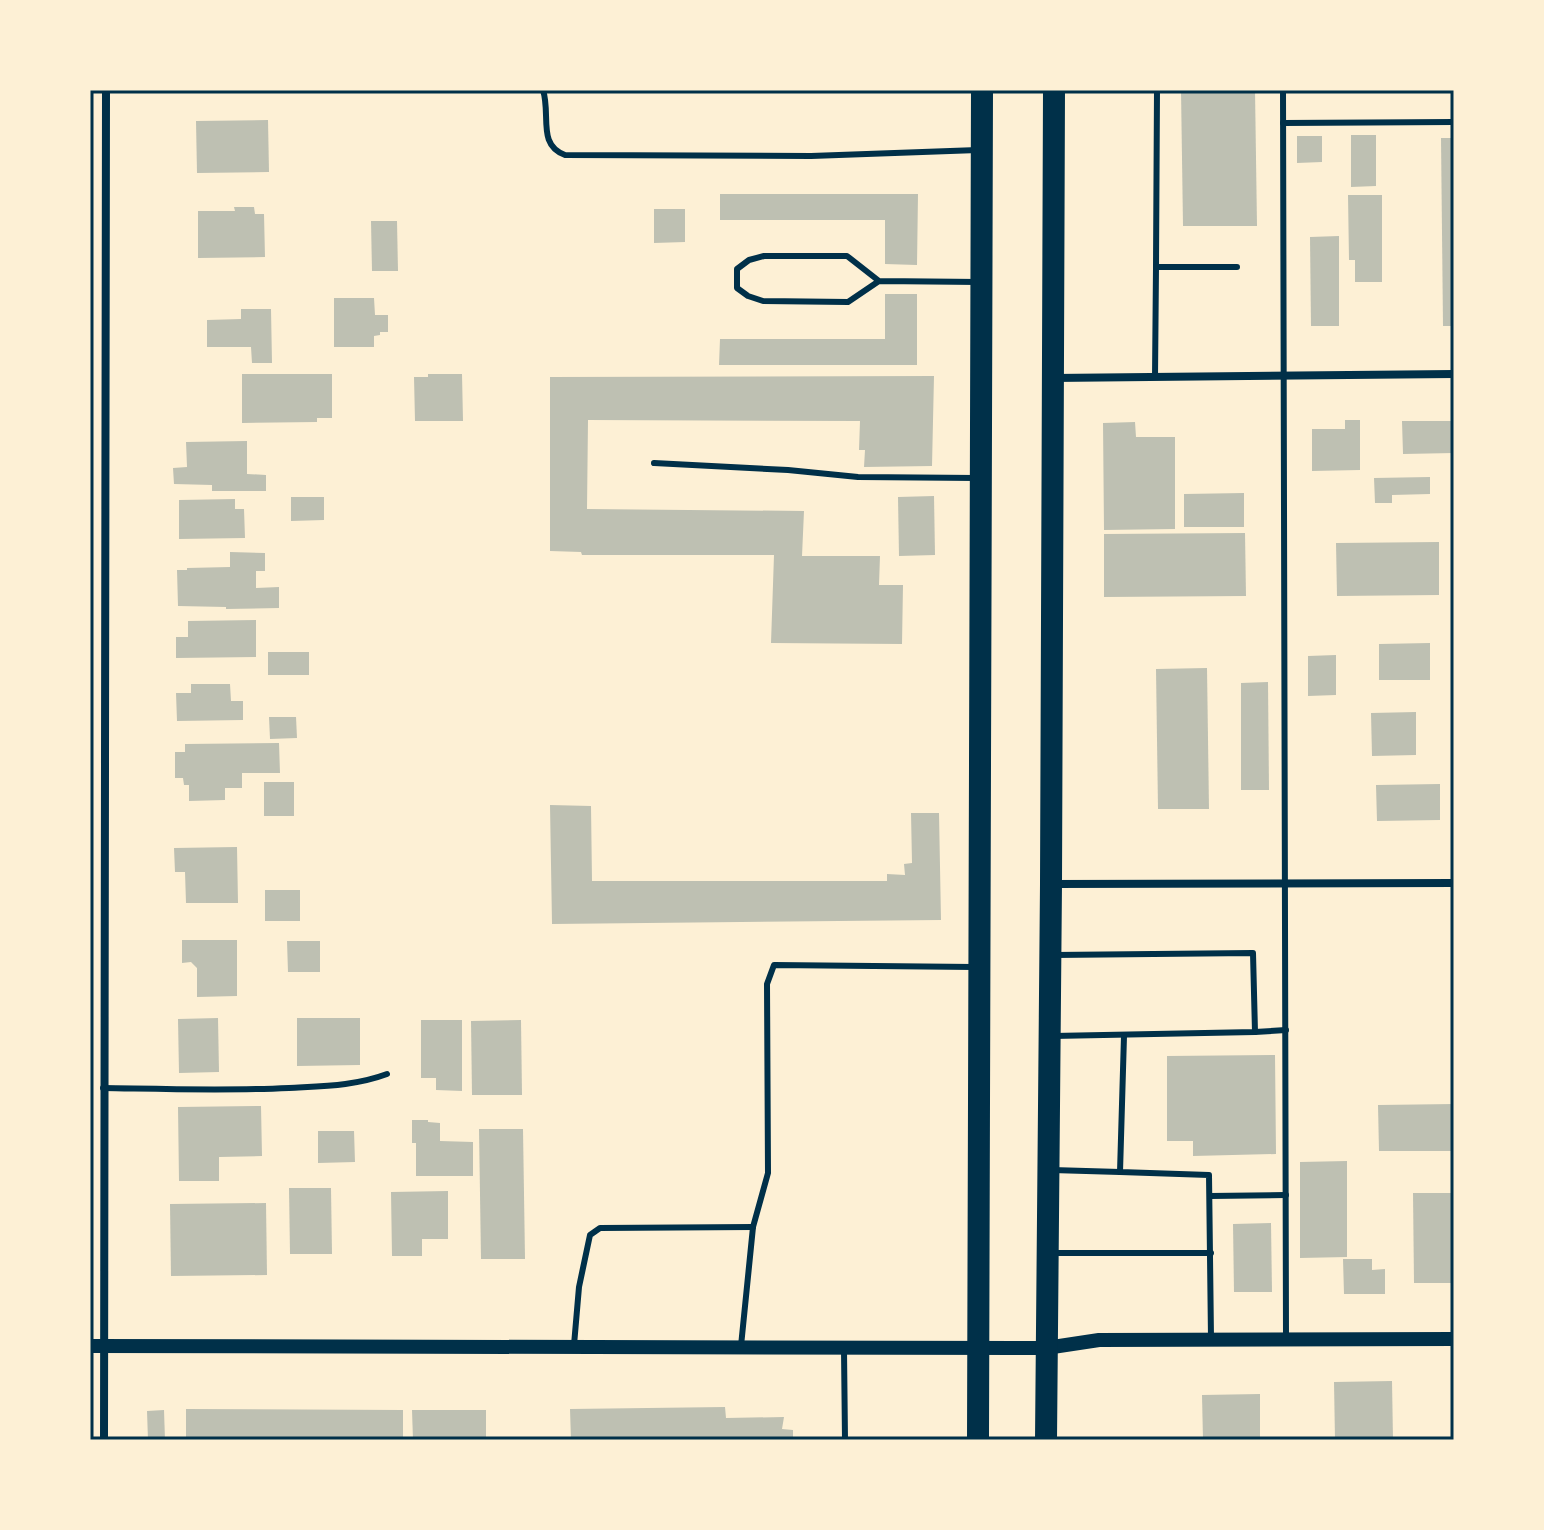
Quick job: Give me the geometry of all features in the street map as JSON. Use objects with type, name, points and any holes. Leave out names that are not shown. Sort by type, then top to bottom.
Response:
[{"type":"highway","points":[[978,1440],[982,90]]},
{"type":"highway","points":[[1046,1440],[1054,90]]},
{"type":"street","points":[[104,1440],[96,1346],[103,1088],[106,90]]},
{"type":"street","points":[[1052,378],[1454,374]]},
{"type":"street","points":[[1051,884],[1454,883]]},
{"type":"street","points":[[96,1346],[1046,1348],[1099,1340],[1454,1339]]},
{"type":"lane","points":[[543,90],[547,102],[548,141],[555,152],[565,155],[811,156],[981,150]]},
{"type":"lane","points":[[1155,377],[1157,90]]},
{"type":"lane","points":[[1283,90],[1286,1340]]},
{"type":"lane","points":[[1283,123],[1454,122]]},
{"type":"lane","points":[[879,281],[847,256],[764,256],[749,260],[737,269],[737,288],[763,301],[848,302],[879,281],[981,282]]},
{"type":"lane","points":[[1156,267],[1237,267]]},
{"type":"lane","points":[[654,463],[858,477],[980,478]]},
{"type":"lane","points":[[1050,955],[1253,953],[1255,1032]]},
{"type":"lane","points":[[741,1346],[753,1227],[768,1173],[767,984],[774,965],[979,967]]},
{"type":"lane","points":[[1049,1036],[1286,1030]]},
{"type":"lane","points":[[1120,1172],[1124,1036]]},
{"type":"lane","points":[[103,1088],[239,1091],[335,1086],[387,1074]]},
{"type":"lane","points":[[1048,1170],[1209,1175],[1211,1340]]},
{"type":"lane","points":[[1210,1196],[1286,1195]]},
{"type":"lane","points":[[574,1346],[579,1287],[590,1235],[600,1228],[753,1227]]},
{"type":"lane","points":[[1047,1253],[1211,1253]]},
{"type":"lane","points":[[844,1346],[845,1440]]},
{"type":"building","points":[[1181,90],[1255,90],[1257,226],[1183,226]]},
{"type":"building","points":[[268,120],[269,172],[197,173],[196,121]]},
{"type":"building","points":[[1351,135],[1376,135],[1376,186],[1351,187]]},
{"type":"building","points":[[1297,136],[1322,136],[1322,162],[1297,163]]},
{"type":"building","points":[[1441,138],[1454,138],[1454,326],[1443,326]]},
{"type":"building","points":[[720,194],[918,194],[917,265],[885,264],[885,220],[720,220]]},
{"type":"building","points":[[1348,195],[1382,195],[1382,282],[1355,282],[1355,260],[1349,260]]},
{"type":"building","points":[[234,207],[254,207],[255,214],[264,214],[265,257],[198,258],[198,211],[235,211]]},
{"type":"building","points":[[654,209],[685,209],[685,242],[654,243]]},
{"type":"building","points":[[371,221],[397,221],[398,271],[372,271]]},
{"type":"building","points":[[1339,236],[1339,326],[1311,326],[1310,237]]},
{"type":"building","points":[[885,294],[917,294],[917,365],[719,365],[720,339],[885,339]]},
{"type":"building","points":[[334,298],[374,298],[375,315],[388,315],[388,332],[374,336],[374,347],[334,347]]},
{"type":"building","points":[[241,309],[271,309],[272,363],[252,363],[251,347],[207,347],[207,320],[241,319]]},
{"type":"building","points":[[242,374],[332,374],[332,418],[317,418],[317,422],[242,423]]},
{"type":"building","points":[[428,374],[462,374],[463,421],[415,421],[414,377],[428,377]]},
{"type":"building","points":[[934,376],[932,466],[864,467],[865,450],[859,450],[860,421],[588,420],[587,509],[804,511],[802,556],[880,556],[879,585],[903,585],[902,644],[771,643],[774,555],[582,555],[581,552],[550,551],[550,377]]},
{"type":"building","points":[[1345,420],[1360,420],[1360,470],[1312,471],[1312,429],[1345,429]]},
{"type":"building","points":[[1402,421],[1454,421],[1454,453],[1403,454]]},
{"type":"building","points":[[1135,422],[1136,437],[1175,437],[1175,529],[1104,530],[1103,423]]},
{"type":"building","points":[[247,441],[247,474],[266,475],[266,491],[212,491],[212,485],[174,484],[173,468],[187,467],[186,442]]},
{"type":"building","points":[[1430,477],[1430,494],[1392,495],[1392,503],[1375,503],[1374,478]]},
{"type":"building","points":[[1244,493],[1244,527],[1184,527],[1184,494]]},
{"type":"building","points":[[934,496],[935,555],[899,556],[898,497]]},
{"type":"building","points":[[291,497],[324,497],[324,520],[291,521]]},
{"type":"building","points":[[235,499],[235,509],[244,509],[245,538],[179,539],[179,500]]},
{"type":"building","points":[[1245,533],[1246,596],[1104,597],[1104,534]]},
{"type":"building","points":[[1439,542],[1439,595],[1337,596],[1336,543]]},
{"type":"building","points":[[230,552],[265,553],[265,571],[256,571],[256,588],[279,587],[279,608],[178,606],[177,570],[230,567]]},
{"type":"building","points":[[256,620],[256,657],[176,658],[176,637],[188,637],[188,621]]},
{"type":"building","points":[[1430,643],[1430,680],[1379,680],[1379,644]]},
{"type":"building","points":[[268,652],[309,652],[309,675],[268,675]]},
{"type":"building","points":[[1336,655],[1336,695],[1308,696],[1308,656]]},
{"type":"building","points":[[1207,668],[1209,809],[1158,809],[1156,669]]},
{"type":"building","points":[[1268,682],[1269,790],[1241,790],[1241,683]]},
{"type":"building","points":[[191,684],[230,684],[231,701],[243,701],[243,720],[177,721],[176,693],[191,693]]},
{"type":"building","points":[[1416,712],[1416,755],[1372,756],[1371,713]]},
{"type":"building","points":[[269,717],[296,717],[297,738],[270,739]]},
{"type":"building","points":[[279,743],[280,773],[242,773],[242,788],[225,788],[225,800],[189,801],[189,785],[184,785],[183,778],[175,778],[175,752],[185,752],[185,744]]},
{"type":"building","points":[[264,782],[294,782],[294,816],[264,816]]},
{"type":"building","points":[[1440,784],[1440,820],[1377,821],[1376,785]]},
{"type":"building","points":[[550,805],[591,806],[592,881],[887,881],[887,874],[905,875],[904,864],[912,863],[911,813],[939,813],[941,920],[552,924]]},
{"type":"building","points":[[237,847],[238,903],[186,903],[185,872],[175,872],[174,848]]},
{"type":"building","points":[[265,890],[300,890],[300,921],[265,921]]},
{"type":"building","points":[[182,940],[237,940],[237,996],[197,997],[197,968],[191,962],[182,963]]},
{"type":"building","points":[[287,941],[320,941],[320,972],[288,972]]},
{"type":"building","points":[[218,1018],[219,1072],[179,1073],[178,1019]]},
{"type":"building","points":[[297,1018],[360,1018],[360,1065],[297,1066]]},
{"type":"building","points":[[421,1020],[462,1020],[462,1091],[436,1090],[436,1078],[421,1078]]},
{"type":"building","points":[[521,1020],[522,1095],[472,1095],[471,1021]]},
{"type":"building","points":[[1275,1055],[1276,1154],[1193,1156],[1193,1141],[1167,1141],[1167,1056]]},
{"type":"building","points":[[1454,1104],[1454,1151],[1379,1151],[1378,1105]]},
{"type":"building","points":[[261,1106],[262,1156],[219,1157],[219,1181],[179,1181],[178,1107]]},
{"type":"building","points":[[412,1120],[440,1123],[440,1141],[473,1142],[473,1176],[416,1176]]},
{"type":"building","points":[[479,1129],[523,1129],[525,1259],[481,1259]]},
{"type":"building","points":[[318,1131],[354,1131],[355,1162],[318,1163]]},
{"type":"building","points":[[1347,1161],[1347,1257],[1300,1258],[1300,1162]]},
{"type":"building","points":[[289,1188],[331,1188],[332,1254],[290,1254]]},
{"type":"building","points":[[448,1191],[448,1239],[422,1239],[422,1256],[392,1256],[391,1192]]},
{"type":"building","points":[[1413,1193],[1454,1193],[1454,1283],[1414,1283]]},
{"type":"building","points":[[266,1203],[267,1275],[171,1276],[170,1204]]},
{"type":"building","points":[[1271,1223],[1272,1292],[1234,1292],[1233,1224]]},
{"type":"building","points":[[1343,1259],[1372,1259],[1372,1270],[1385,1269],[1385,1294],[1344,1294]]},
{"type":"building","points":[[1392,1381],[1393,1440],[1335,1440],[1334,1382]]},
{"type":"building","points":[[1260,1394],[1260,1440],[1203,1440],[1202,1395]]},
{"type":"building","points":[[725,1407],[726,1418],[784,1417],[782,1429],[793,1430],[793,1440],[571,1440],[570,1409]]},
{"type":"building","points":[[186,1409],[403,1410],[403,1440],[186,1440]]},
{"type":"building","points":[[164,1410],[165,1440],[148,1440],[147,1411]]},
{"type":"building","points":[[412,1410],[486,1410],[486,1440],[413,1440]]}]
